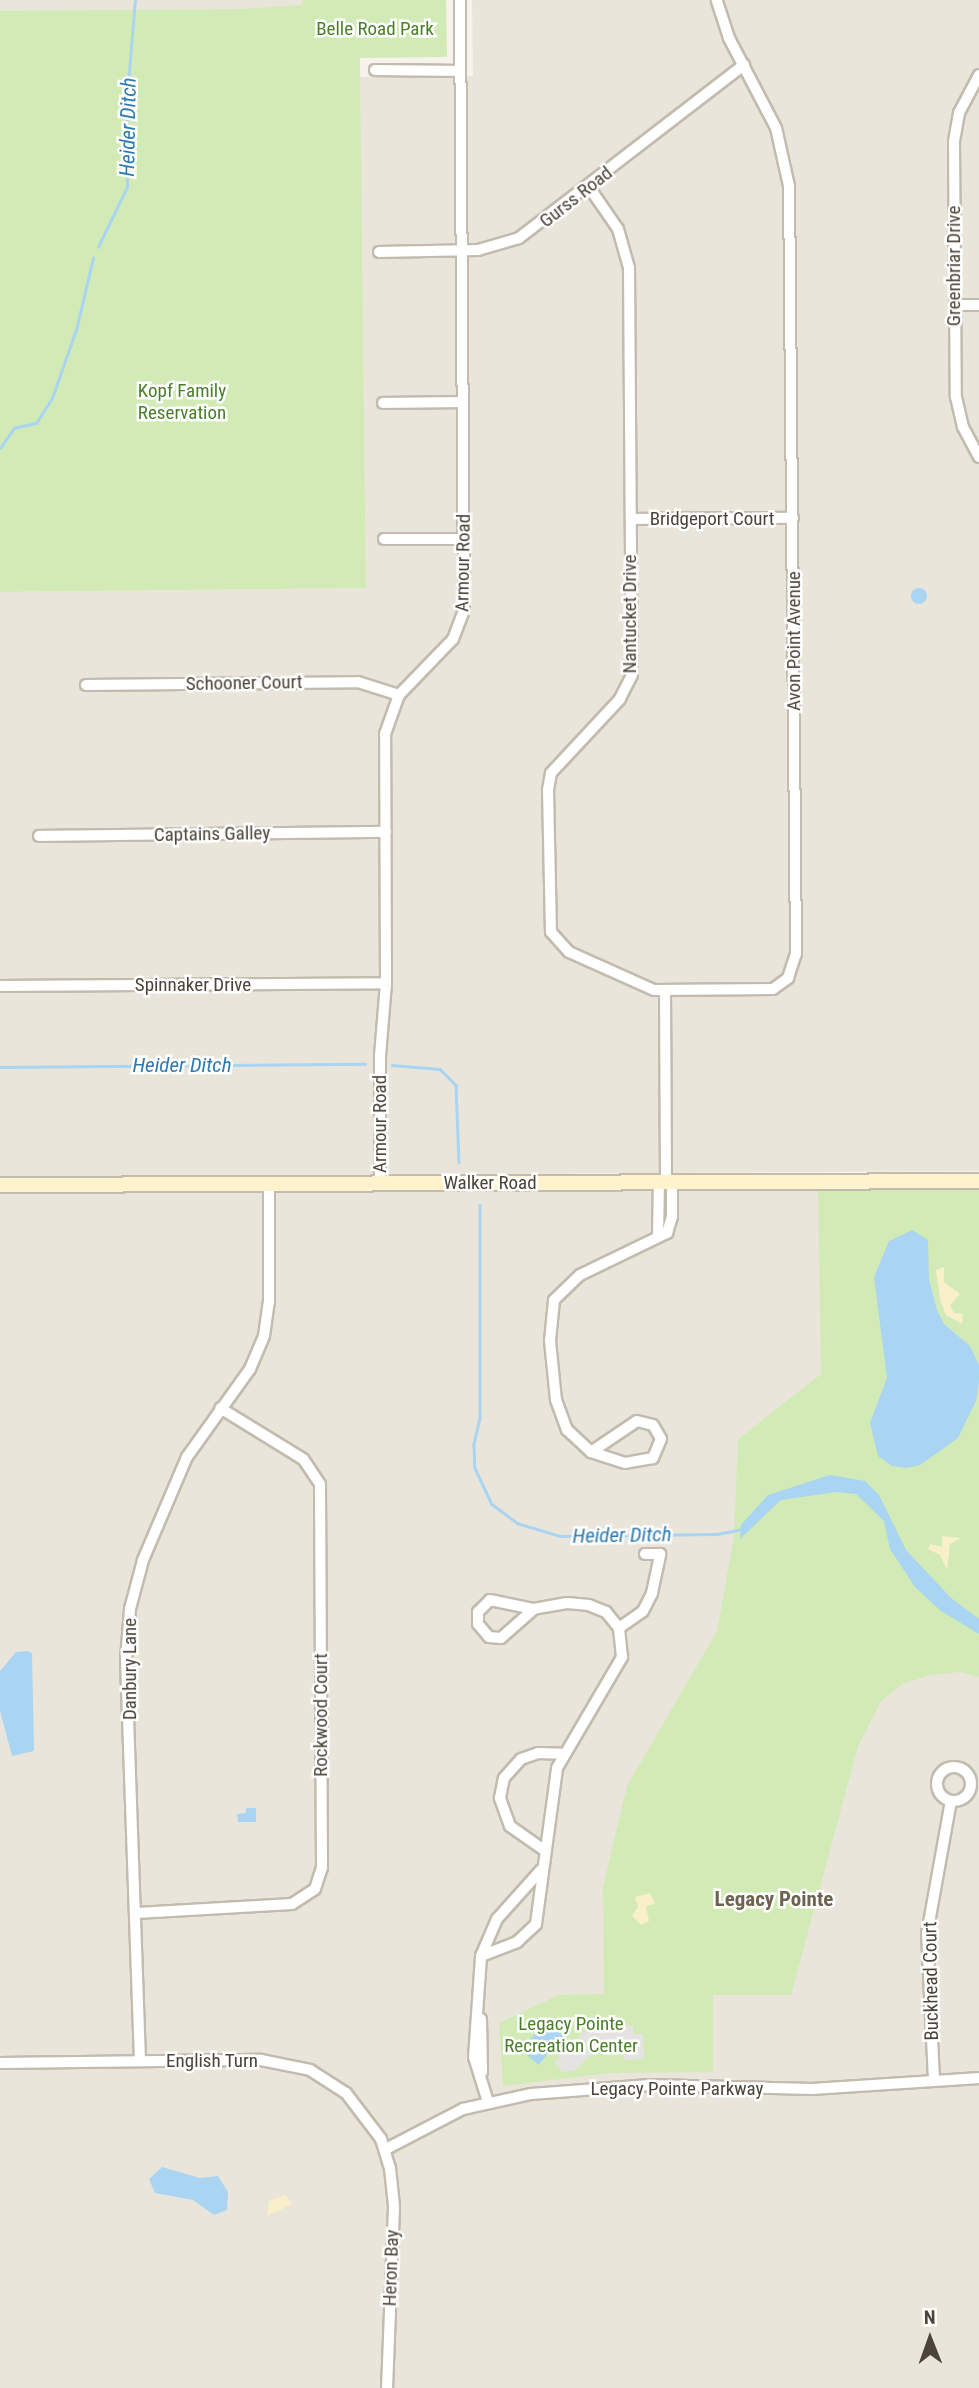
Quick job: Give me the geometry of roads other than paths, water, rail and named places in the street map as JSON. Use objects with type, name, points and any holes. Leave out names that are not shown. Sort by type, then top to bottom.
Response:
[{"type":"street","name":"Armour Road","points":[[380,1184],[380,1056],[386,983],[385,734],[399,695],[458,631],[464,610],[460,0]]},
{"type":"street","name":"Avon Point Avenue","points":[[665,991],[773,989],[788,978],[796,961],[789,186],[776,128],[744,65],[717,0]]},
{"type":"street","name":"Gurss Road","points":[[379,252],[462,250],[519,239],[744,65]]},
{"type":"street","points":[[374,70],[460,71]]},
{"type":"street","name":"Greenbriar Drive","points":[[979,75],[962,103],[954,142],[957,407],[979,457]]},
{"type":"street","name":"Nantucket Drive","points":[[589,187],[613,220],[628,258],[631,682],[620,699],[551,773],[549,923],[555,940],[569,952],[665,991]]},
{"type":"street","points":[[955,305],[979,305]]},
{"type":"street","points":[[383,403],[463,402]]},
{"type":"street","name":"Bridgeport Court","points":[[631,519],[793,518]]},
{"type":"street","points":[[384,538],[464,539]]},
{"type":"street","name":"Schooner Court","points":[[86,684],[358,682],[399,695]]},
{"type":"street","name":"Captains Galley","points":[[39,836],[386,832]]},
{"type":"street","name":"Spinnaker Drive","points":[[0,986],[386,983]]},
{"type":"street","points":[[591,1452],[637,1421],[653,1425],[661,1439],[657,1454],[647,1461],[625,1463],[591,1452],[578,1443],[559,1414],[550,1341],[554,1300],[580,1275],[658,1237],[666,1182],[665,991]]},
{"type":"street","name":"Walker Road","points":[[0,1185],[979,1181]]},
{"type":"street","name":"Danbury Lane","points":[[140,2061],[126,1659],[130,1609],[143,1559],[187,1457],[250,1368],[267,1325],[269,1184]]},
{"type":"street","name":"Rockwood Court","points":[[136,1913],[292,1904],[315,1889],[322,1868],[320,1485],[303,1459],[220,1408]]},
{"type":"street","points":[[619,1628],[643,1611],[652,1593],[660,1554],[645,1554]]},
{"type":"street","points":[[481,1956],[517,1942],[536,1924],[543,1894],[541,1870],[552,1788],[562,1754],[622,1657],[619,1628],[606,1612],[589,1605],[548,1604],[534,1609],[501,1638],[484,1634],[478,1624],[481,1607],[490,1600],[534,1609]]},
{"type":"street","points":[[544,1850],[510,1826],[500,1798],[503,1778],[521,1759],[538,1753],[562,1754]]},
{"type":"street","name":"Buckhead Court","points":[[934,2080],[927,1934],[951,1801]]},
{"type":"street","points":[[488,2102],[482,2072],[485,2051],[478,2009],[481,1956],[497,1919],[541,1870]]},
{"type":"street","name":"English Turn","points":[[0,2063],[261,2060],[310,2070],[346,2093],[386,2149]]},
{"type":"street","name":"Legacy Pointe Parkway","points":[[386,2149],[463,2109],[488,2102],[611,2087],[813,2089],[979,2078]]},
{"type":"street","name":"Heron Bay","points":[[386,2149],[394,2207],[387,2388]]},
{"type":"water","points":[[919,588],[925,590],[925,602],[919,604],[913,602],[911,596],[913,590]]},
{"type":"water","points":[[912,1230],[928,1240],[929,1280],[937,1310],[944,1324],[970,1346],[979,1365],[979,1382],[976,1401],[958,1438],[920,1465],[907,1468],[892,1466],[878,1456],[870,1423],[887,1378],[874,1277],[889,1241]]},
{"type":"water","points":[[830,1475],[865,1481],[879,1495],[906,1550],[951,1598],[979,1619],[979,1634],[941,1611],[915,1587],[890,1549],[884,1521],[856,1494],[836,1492],[781,1500],[740,1539],[741,1525],[768,1495]]},
{"type":"water","points":[[16,1652],[32,1653],[34,1751],[12,1756],[0,1711],[0,1671]]},
{"type":"water","points":[[246,1808],[256,1808],[256,1822],[238,1822],[237,1814],[246,1813]]},
{"type":"water","points":[[546,2021],[563,2036],[538,2065],[521,2050]]},
{"type":"water","points":[[162,2167],[200,2178],[218,2176],[228,2192],[227,2210],[214,2215],[193,2200],[155,2193],[149,2179]]},
{"type":"waterway","name":"Heider Ditch","points":[[98,247],[127,187],[127,95],[135,0]]},
{"type":"waterway","name":"Heider Ditch","points":[[0,448],[14,428],[36,423],[52,398],[76,330],[93,258]]},
{"type":"waterway","name":"Heider Ditch","points":[[0,1067],[365,1064]]},
{"type":"waterway","name":"Heider Ditch","points":[[392,1065],[440,1069],[456,1085],[459,1162]]},
{"type":"waterway","name":"Heider Ditch","points":[[480,1205],[480,1418],[474,1445],[475,1468],[492,1504],[517,1523],[560,1536],[717,1534],[743,1529]]},
{"type":"district","name":"Legacy Pointe","points":[[774,1899]]},
{"type":"park label","name":"Belle Road Park","points":[[375,29]]},
{"type":"park label","name":"Kopf Family Reservation","points":[[182,402]]},
{"type":"park label","name":"Legacy Pointe Recreation Center","points":[[571,2035]]}]
